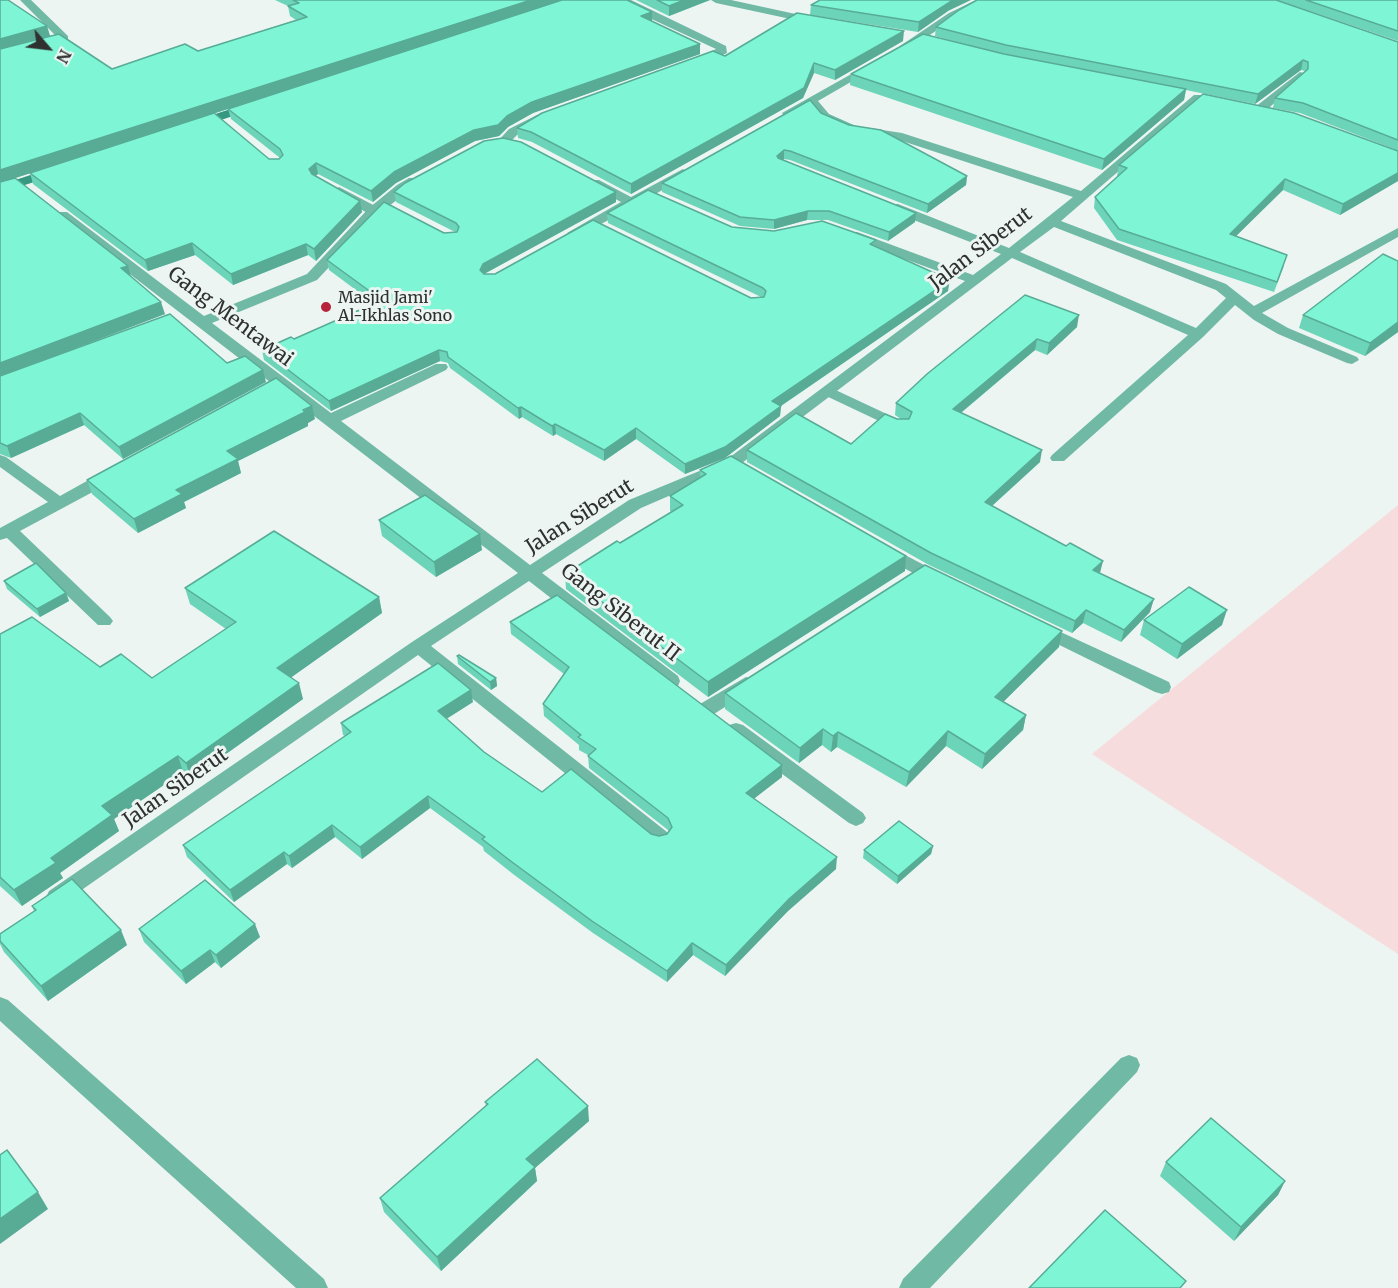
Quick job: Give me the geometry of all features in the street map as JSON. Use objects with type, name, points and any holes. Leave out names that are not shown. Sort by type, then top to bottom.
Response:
[{"type":"street","points":[[25,0],[75,46]]},
{"type":"street","points":[[624,0],[634,8],[722,48],[720,53],[682,68]]},
{"type":"street","points":[[716,0],[827,23]]},
{"type":"street","points":[[780,117],[886,57],[926,39],[953,15],[984,0]]},
{"type":"street","points":[[897,34],[926,39]]},
{"type":"street","points":[[49,42],[64,38]]},
{"type":"street","points":[[1277,114],[1253,109],[1300,75]]},
{"type":"street","name":"Jalan Siberut","points":[[39,908],[418,646],[635,504],[732,463],[1052,222],[1197,97]]},
{"type":"street","points":[[811,100],[825,117],[853,129],[898,136],[1083,196]]},
{"type":"street","points":[[186,128],[223,121],[262,103]]},
{"type":"street","points":[[521,144],[498,141],[548,114]]},
{"type":"street","points":[[562,240],[699,164]]},
{"type":"street","points":[[0,189],[64,168]]},
{"type":"street","points":[[579,175],[631,202]]},
{"type":"street","points":[[202,322],[312,277],[401,188],[421,177]]},
{"type":"street","name":"Gang Mentawai","points":[[20,183],[183,314],[202,322],[275,385],[330,420],[530,573]]},
{"type":"street","points":[[328,185],[384,207]]},
{"type":"street","points":[[648,193],[668,202]]},
{"type":"street","points":[[882,202],[1011,253],[1198,334]]},
{"type":"street","points":[[1052,222],[1209,282],[1235,297],[1253,312],[1283,331],[1352,360]]},
{"type":"street","points":[[592,223],[613,233]]},
{"type":"street","points":[[843,231],[974,280]]},
{"type":"street","points":[[1253,312],[1398,232]]},
{"type":"street","points":[[1058,458],[1198,334],[1235,297]]},
{"type":"street","points":[[330,420],[441,367]]},
{"type":"street","points":[[827,391],[901,426]]},
{"type":"street","points":[[0,460],[60,502]]},
{"type":"street","points":[[732,463],[752,474]]},
{"type":"street","points":[[104,621],[5,533],[123,468]]},
{"type":"street","points":[[872,543],[953,586]]},
{"type":"street","points":[[902,584],[922,571]]},
{"type":"street","name":"Gang Siberut II","points":[[530,573],[707,709],[856,818]]},
{"type":"street","points":[[1026,621],[1161,687]]},
{"type":"street","points":[[418,646],[660,838]]},
{"type":"street","points":[[707,709],[766,671]]},
{"type":"street","points":[[0,1007],[315,1288]]},
{"type":"street","points":[[912,1288],[1128,1065]]},
{"type":"shaded area","points":[[1398,505],[1398,954],[1092,754]]},
{"type":"building","points":[[0,0],[8,0],[47,26],[0,39]]},
{"type":"building","points":[[293,0],[531,0],[0,170],[0,49],[59,34],[112,69],[185,44],[198,51],[307,17],[288,6],[299,3]]},
{"type":"building","points":[[562,0],[627,0],[652,12],[641,16],[700,44],[532,102],[507,116],[498,125],[474,130],[394,172],[371,191],[316,163],[309,169],[312,174],[360,201],[314,249],[306,244],[231,274],[192,243],[145,260],[30,173],[214,113],[269,159],[279,159],[283,155],[280,149],[228,109]]},
{"type":"building","points":[[657,0],[684,0],[669,6]]},
{"type":"building","points":[[820,0],[953,0],[919,22],[811,5]]},
{"type":"building","points":[[977,0],[1276,0],[1398,42],[1398,140],[1303,103],[1275,98],[1308,69],[1308,62],[1303,60],[1258,94],[1006,45],[936,27]]},
{"type":"building","points":[[1306,0],[1398,0],[1398,31]]},
{"type":"building","points":[[797,13],[904,31],[835,70],[814,63],[804,88],[631,184],[531,132],[517,128],[542,113],[713,51],[725,56]]},
{"type":"building","points":[[923,34],[1004,54],[1186,89],[1104,159],[851,74]]},
{"type":"building","points":[[1203,94],[1294,113],[1398,151],[1398,173],[1343,204],[1285,179],[1230,234],[1287,255],[1277,282],[1119,229],[1095,197],[1127,168],[1119,165]]},
{"type":"building","points":[[810,100],[821,113],[849,125],[881,130],[967,176],[928,204],[790,151],[784,150],[777,156],[916,213],[889,232],[829,211],[808,211],[774,220],[740,217],[662,183]]},
{"type":"building","points":[[503,138],[521,142],[616,192],[483,264],[480,270],[484,274],[495,274],[593,220],[751,298],[764,297],[766,291],[763,288],[607,213],[648,190],[732,227],[774,231],[822,221],[876,240],[870,244],[950,280],[772,401],[781,406],[725,447],[685,464],[636,428],[604,450],[555,424],[552,426],[521,407],[518,408],[448,357],[447,352],[439,350],[329,401],[262,350],[291,337],[294,339],[373,304],[367,299],[375,295],[327,260],[384,202],[444,233],[457,232],[459,227],[456,223],[394,192],[405,183],[484,141]]},
{"type":"building","points":[[15,178],[128,266],[121,268],[161,302],[0,363],[0,182]]},
{"type":"building","points":[[1383,254],[1398,261],[1398,322],[1370,343],[1303,315]]},
{"type":"building","points":[[1025,295],[1079,315],[1049,343],[1037,339],[953,409],[1042,450],[985,502],[1066,546],[1070,543],[1103,561],[1093,570],[1154,599],[1124,630],[1086,610],[1075,621],[931,553],[747,450],[796,413],[851,444],[885,414],[897,419],[909,419],[912,412],[896,403],[927,374]]},
{"type":"building","points":[[170,314],[227,363],[245,356],[263,370],[119,447],[80,413],[7,446],[0,443],[0,376]]},
{"type":"building","points":[[276,378],[312,406],[303,410],[305,412],[227,451],[238,459],[176,490],[182,494],[134,519],[87,480]]},
{"type":"building","points":[[731,456],[906,556],[708,682],[565,574],[617,541],[620,543],[683,505],[670,496],[706,474],[700,470]]},
{"type":"building","points":[[425,495],[480,534],[434,562],[379,520]]},
{"type":"building","points":[[274,531],[379,597],[277,668],[299,683],[186,763],[178,756],[102,806],[112,815],[51,858],[56,863],[14,890],[0,877],[0,634],[32,617],[100,667],[121,654],[152,678],[236,622],[185,588]]},
{"type":"building","points":[[36,563],[66,593],[37,609],[4,581]]},
{"type":"building","points":[[925,565],[1062,631],[995,697],[1026,715],[985,754],[948,731],[909,772],[838,732],[833,736],[823,729],[800,748],[725,693]]},
{"type":"building","points":[[1189,587],[1227,610],[1182,644],[1144,620]]},
{"type":"building","points":[[557,595],[782,765],[746,793],[837,857],[789,899],[726,965],[692,943],[667,971],[592,921],[482,839],[485,837],[428,796],[360,847],[332,825],[289,856],[284,852],[230,890],[183,845],[351,732],[341,723],[438,663],[471,690],[438,711],[484,752],[542,792],[571,769],[651,834],[659,836],[667,834],[672,827],[668,818],[588,756],[596,749],[578,737],[581,735],[543,704],[569,667],[510,622]]},
{"type":"building","points":[[459,655],[496,678],[490,682],[457,656]]},
{"type":"building","points":[[899,821],[933,846],[898,876],[864,850]]},
{"type":"building","points":[[72,879],[121,930],[41,986],[0,941],[0,934],[36,910],[32,906]]},
{"type":"building","points":[[205,880],[255,924],[216,955],[210,950],[181,971],[139,929]]},
{"type":"building","points":[[537,1059],[588,1106],[526,1159],[535,1167],[437,1257],[380,1198],[488,1104],[485,1102]]},
{"type":"building","points":[[1211,1118],[1285,1181],[1241,1227],[1166,1162]]},
{"type":"building","points":[[7,1150],[38,1192],[0,1219],[0,1155]]},
{"type":"building","points":[[1105,1210],[1186,1281],[1180,1288],[1029,1288]]},
{"type":"place","name":"Masjid Jami' Al-Ikhlas Sono","points":[[326,307]]}]
